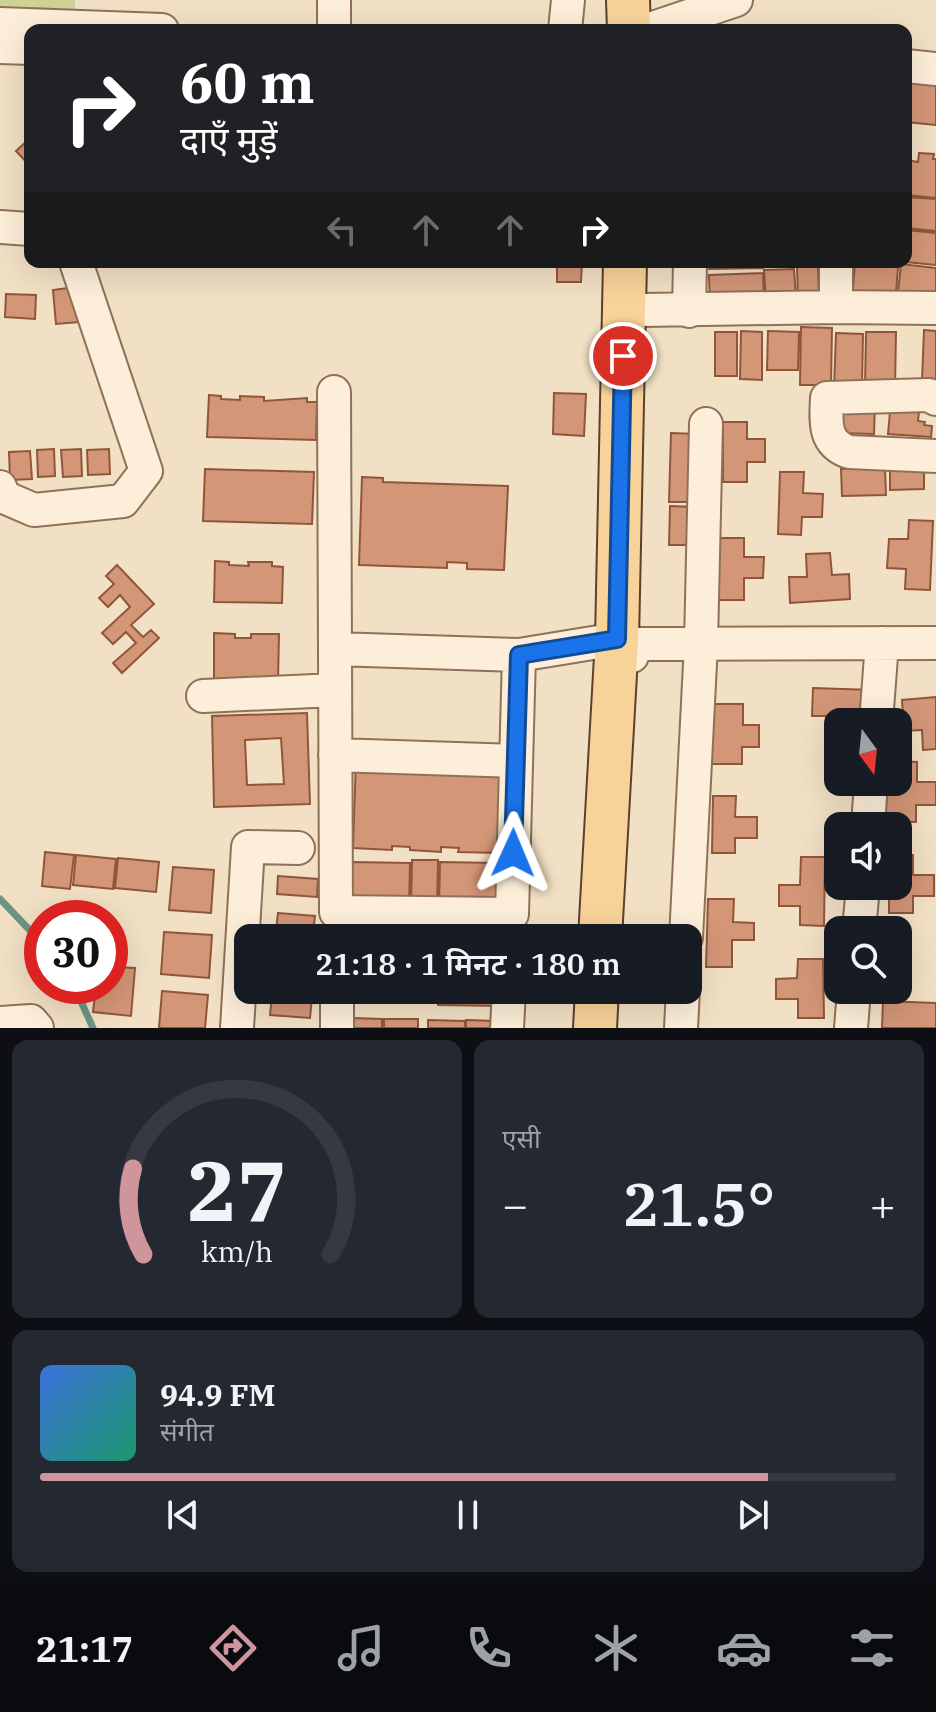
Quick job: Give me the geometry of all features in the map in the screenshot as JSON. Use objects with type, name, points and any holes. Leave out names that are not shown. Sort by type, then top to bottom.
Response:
[{"type":"main road","points":[[628,0],[629,24]]},
{"type":"main road","points":[[650,24],[651,0]]},
{"type":"main road","points":[[624,924],[628,647],[625,268]]},
{"type":"main road","points":[[601,924],[628,647],[644,268]]},
{"type":"main road","points":[[595,1028],[596,1004]]},
{"type":"main road","points":[[620,1028],[621,1004]]},
{"type":"street","points":[[334,0],[334,24]]},
{"type":"street","points":[[566,24],[568,0]]},
{"type":"street","points":[[667,24],[736,0]]},
{"type":"street","points":[[0,24],[24,25]]},
{"type":"street","points":[[0,47],[24,48]]},
{"type":"street","points":[[912,67],[936,69]]},
{"type":"street","points":[[0,227],[24,229]]},
{"type":"street","points":[[0,487],[4,497],[34,510],[123,501],[146,471],[78,268]]},
{"type":"street","points":[[689,311],[690,268]]},
{"type":"street","points":[[836,268],[836,307]]},
{"type":"street","points":[[643,310],[936,308]]},
{"type":"street","points":[[334,392],[336,912],[512,914],[519,655]]},
{"type":"street","points":[[936,399],[929,395],[827,398],[826,428],[831,440],[840,449],[849,452],[936,456]]},
{"type":"street","points":[[687,924],[701,644],[706,424]]},
{"type":"street","points":[[877,708],[882,643]]},
{"type":"street","points":[[335,649],[519,655],[701,644],[936,643]]},
{"type":"street","points":[[203,696],[335,690]]},
{"type":"street","points":[[335,755],[516,761]]},
{"type":"street","points":[[237,1028],[248,847],[298,848]]},
{"type":"street","points":[[337,1004],[337,1028]]},
{"type":"street","points":[[507,1028],[508,1004]]},
{"type":"street","points":[[681,1028],[682,1004]]},
{"type":"street","points":[[851,1028],[853,1004]]},
{"type":"street","points":[[0,1023],[31,1021],[37,1028]]},
{"type":"green space","points":[[0,0],[75,0],[75,11],[0,9]]},
{"type":"building","points":[[912,73],[936,76],[936,125],[912,123]]},
{"type":"building","points":[[24,144],[24,160],[16,151]]},
{"type":"building","points":[[919,153],[934,154],[936,198],[912,196],[912,161],[918,162]]},
{"type":"building","points":[[912,197],[936,199],[936,231],[912,229]]},
{"type":"building","points":[[912,231],[936,233],[936,265],[912,263]]},
{"type":"building","points":[[912,265],[936,268],[936,305],[897,302],[901,268],[912,268]]},
{"type":"building","points":[[557,268],[582,268],[581,282],[557,282]]},
{"type":"building","points":[[797,268],[818,268],[819,302],[798,303]]},
{"type":"building","points":[[855,268],[898,268],[895,305],[852,301]]},
{"type":"building","points":[[794,269],[796,300],[766,302],[764,270]]},
{"type":"building","points":[[763,273],[764,301],[710,304],[709,275]]},
{"type":"building","points":[[75,287],[79,322],[56,324],[53,290]]},
{"type":"building","points":[[6,294],[36,295],[35,319],[5,317]]},
{"type":"building","points":[[801,327],[832,328],[831,385],[800,385]]},
{"type":"building","points":[[924,330],[936,331],[936,380],[922,380]]},
{"type":"building","points":[[741,331],[762,332],[762,380],[740,379]]},
{"type":"building","points":[[768,331],[799,332],[798,370],[767,370]]},
{"type":"building","points":[[715,332],[737,332],[737,376],[715,376]]},
{"type":"building","points":[[866,332],[896,332],[895,387],[865,386]]},
{"type":"building","points":[[836,333],[863,334],[862,389],[834,388]]},
{"type":"building","points":[[554,393],[586,394],[584,436],[553,434]]},
{"type":"building","points":[[209,395],[240,400],[240,396],[264,397],[264,401],[307,398],[307,402],[317,402],[316,440],[207,437]]},
{"type":"building","points":[[891,401],[920,403],[918,421],[932,426],[931,437],[888,434]]},
{"type":"building","points":[[840,404],[875,404],[874,434],[839,433]]},
{"type":"building","points":[[723,422],[747,422],[747,439],[765,439],[765,462],[747,462],[747,482],[723,482]]},
{"type":"building","points":[[671,433],[697,434],[694,502],[669,502]]},
{"type":"building","points":[[54,449],[55,476],[38,477],[37,450]]},
{"type":"building","points":[[81,449],[82,476],[63,477],[61,450]]},
{"type":"building","points":[[109,449],[110,474],[88,475],[87,450]]},
{"type":"building","points":[[30,451],[32,479],[10,480],[9,452]]},
{"type":"building","points":[[885,468],[886,495],[842,496],[841,469]]},
{"type":"building","points":[[205,469],[314,472],[312,524],[203,521]]},
{"type":"building","points":[[924,470],[924,489],[890,490],[890,471]]},
{"type":"building","points":[[780,472],[804,472],[803,493],[823,494],[822,517],[802,517],[801,535],[778,534]]},
{"type":"building","points":[[362,477],[383,478],[383,482],[508,486],[504,570],[467,569],[467,563],[447,562],[447,568],[359,565]]},
{"type":"building","points":[[670,506],[695,507],[694,545],[669,545]]},
{"type":"building","points":[[909,520],[933,521],[930,590],[905,589],[906,569],[887,568],[889,539],[908,539]]},
{"type":"building","points":[[717,538],[744,538],[744,557],[764,557],[763,578],[744,578],[744,600],[717,600]]},
{"type":"building","points":[[830,553],[832,575],[849,574],[850,599],[790,603],[789,577],[807,577],[806,554]]},
{"type":"building","points":[[215,561],[249,566],[248,562],[272,562],[272,566],[283,567],[282,603],[214,602]]},
{"type":"building","points":[[117,565],[154,604],[131,625],[143,637],[151,630],[159,638],[122,673],[113,663],[136,643],[126,632],[113,644],[102,633],[130,607],[120,595],[108,607],[99,598],[114,584],[106,576]]},
{"type":"building","points":[[214,633],[235,634],[235,638],[251,638],[251,634],[279,634],[278,683],[225,678],[225,683],[214,683]]},
{"type":"building","points":[[813,688],[873,690],[872,708],[824,708],[824,716],[812,716]]},
{"type":"building","points":[[936,697],[936,749],[923,750],[922,730],[912,731],[912,708],[903,708],[902,700]]},
{"type":"building","points":[[712,704],[743,704],[743,725],[759,725],[759,747],[742,747],[742,764],[710,764]]},
{"type":"building","points":[[307,713],[310,804],[214,807],[212,716]],"holes":[[[281,738],[284,784],[247,785],[245,740]]]},
{"type":"building","points":[[356,759],[503,768],[500,853],[458,852],[459,848],[441,847],[441,852],[392,846],[392,850],[353,848]]},
{"type":"building","points":[[912,762],[917,762],[917,782],[936,782],[936,805],[916,805],[916,822],[912,822],[912,812],[884,812],[885,796],[912,796]]},
{"type":"building","points":[[713,796],[736,796],[735,817],[757,817],[757,838],[735,838],[735,853],[712,853]]},
{"type":"building","points":[[45,852],[74,855],[70,889],[42,886]]},
{"type":"building","points":[[76,855],[116,859],[113,889],[73,885]]},
{"type":"building","points":[[913,855],[913,875],[934,875],[934,896],[913,896],[913,913],[889,913],[889,900],[912,900]]},
{"type":"building","points":[[801,857],[824,857],[824,926],[800,925],[800,906],[779,906],[779,885],[800,885]]},
{"type":"building","points":[[118,858],[159,862],[156,892],[115,888]]},
{"type":"building","points":[[412,860],[438,860],[437,908],[411,908]]},
{"type":"building","points":[[352,862],[410,863],[409,907],[351,906]]},
{"type":"building","points":[[440,862],[498,863],[497,909],[439,908]]},
{"type":"building","points":[[173,867],[214,870],[211,913],[169,910]]},
{"type":"building","points":[[278,876],[318,879],[317,897],[277,894]]},
{"type":"building","points":[[708,899],[734,899],[733,922],[754,923],[754,940],[732,940],[732,967],[706,967]]},
{"type":"building","points":[[278,913],[315,916],[314,924],[277,924]]},
{"type":"building","points":[[164,932],[212,935],[209,978],[161,974]]},
{"type":"building","points":[[798,959],[823,959],[824,1018],[798,1018],[798,999],[776,999],[776,979],[797,978]]},
{"type":"building","points":[[128,968],[135,968],[131,1016],[93,1012],[94,1004],[128,1004]]},
{"type":"building","points":[[162,991],[208,995],[205,1028],[159,1028]]},
{"type":"building","points":[[936,1003],[936,1028],[882,1028],[883,1004]]},
{"type":"building","points":[[271,1004],[311,1004],[310,1018],[270,1015]]},
{"type":"building","points":[[501,1004],[501,1006],[438,1005]]},
{"type":"building","points":[[353,1018],[382,1019],[382,1028],[353,1028]]},
{"type":"building","points":[[384,1019],[418,1019],[418,1028],[384,1028]]},
{"type":"building","points":[[428,1020],[465,1021],[465,1028],[428,1028]]},
{"type":"building","points":[[466,1020],[496,1021],[496,1028],[466,1028]]},
{"type":"waterway","points":[[0,899],[24,924]]},
{"type":"waterway","points":[[82,1004],[93,1028]]},
{"type":"route","points":[[513,853],[519,655],[617,639],[623,356]]}]
